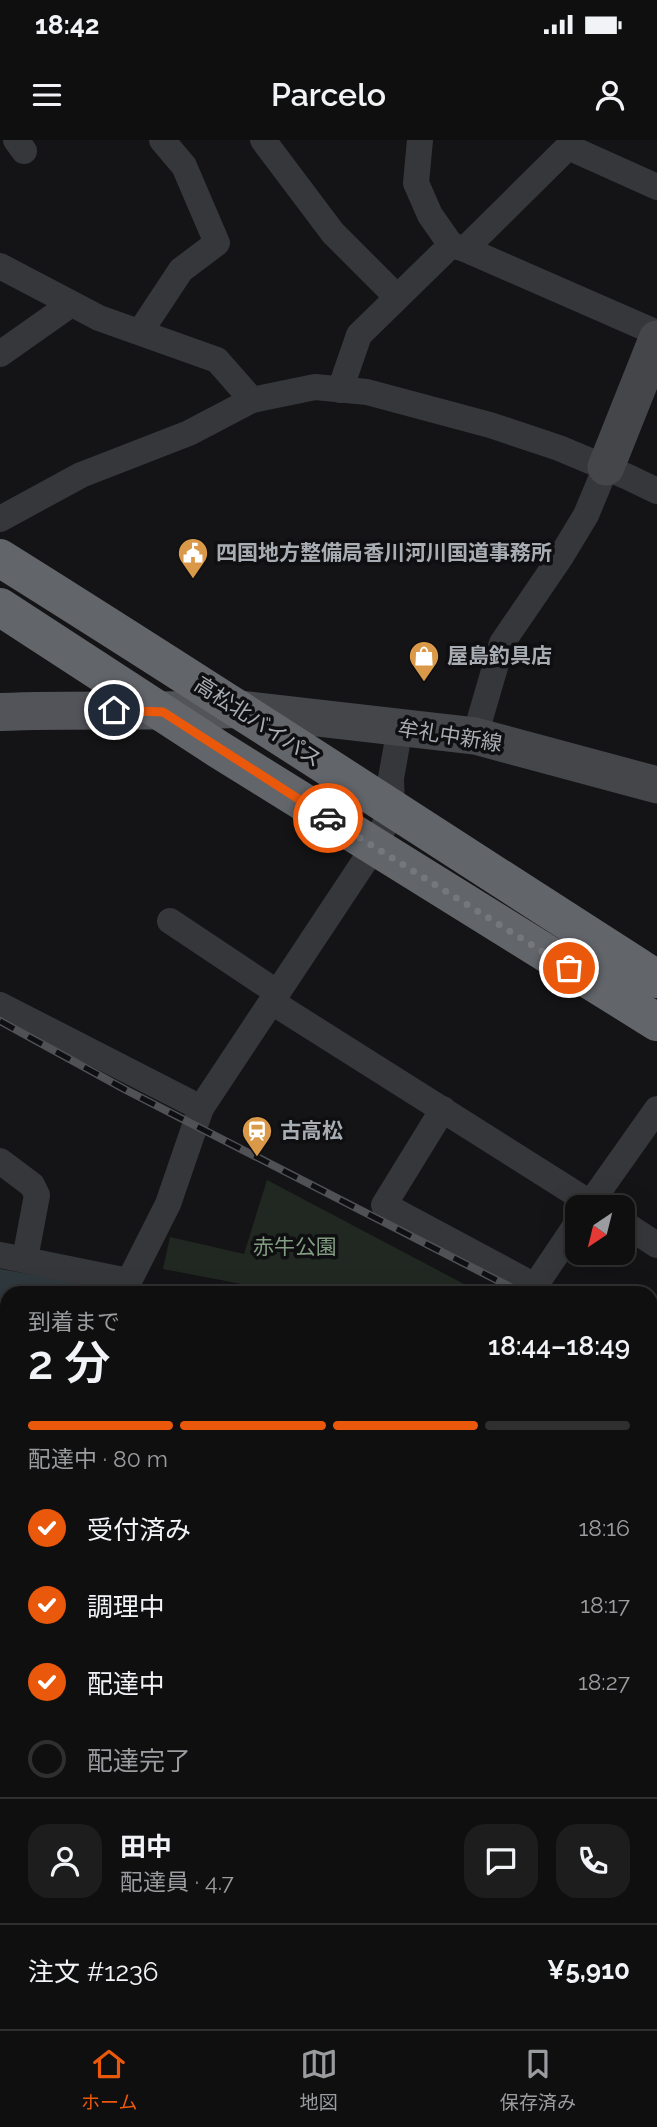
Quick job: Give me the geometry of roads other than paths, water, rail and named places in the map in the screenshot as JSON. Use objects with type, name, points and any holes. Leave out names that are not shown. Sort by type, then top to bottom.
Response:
[{"type":"highway","name":"高松北バイパス","points":[[0,558],[657,979]]},
{"type":"highway","name":"高松北バイパス","points":[[0,607],[374,847],[657,1022]]},
{"type":"main road","points":[[606,467],[657,339]]},
{"type":"main road","points":[[0,712],[65,709],[163,712],[239,709]]},
{"type":"main road","name":"牟礼中新線","points":[[239,709],[475,736],[657,785]]},
{"type":"street","points":[[140,332],[181,270],[217,243],[184,166],[162,140]]},
{"type":"street","points":[[420,140],[416,183],[430,215],[458,247],[657,333]]},
{"type":"street","points":[[265,141],[333,233],[397,297]]},
{"type":"street","points":[[340,390],[359,335],[397,297],[458,247],[568,147],[657,187]]},
{"type":"street","points":[[0,266],[99,318],[217,360],[252,400]]},
{"type":"street","points":[[0,354],[71,304]]},
{"type":"street","points":[[0,519],[81,475],[190,433],[252,400],[316,387],[367,392],[490,425],[559,448],[657,492]]},
{"type":"street","points":[[475,736],[502,643],[586,515],[606,467]]},
{"type":"street","points":[[126,1286],[168,1204],[201,1108],[374,847],[392,810],[391,778],[400,728]]},
{"type":"street","points":[[170,921],[275,998],[443,1109],[566,1195]]},
{"type":"street","points":[[0,1005],[201,1108]]},
{"type":"street","points":[[443,1109],[384,1205],[535,1286],[565,1243]]},
{"type":"street","points":[[598,1195],[657,1109]]},
{"type":"street","points":[[0,1161],[32,1185],[37,1195],[13,1257],[118,1286]]},
{"type":"street","points":[[635,1231],[657,1245]]},
{"type":"railway","points":[[0,1021],[126,1090],[508,1286]]},
{"type":"place","name":"四国地方整備局香川河川国道事務所","points":[[193,580]]},
{"type":"place","name":"屋島釣具店","points":[[424,683]]},
{"type":"place","name":"古高松","points":[[257,1158]]},
{"type":"park label","name":"赤牛公園","points":[[295,1247]]}]
